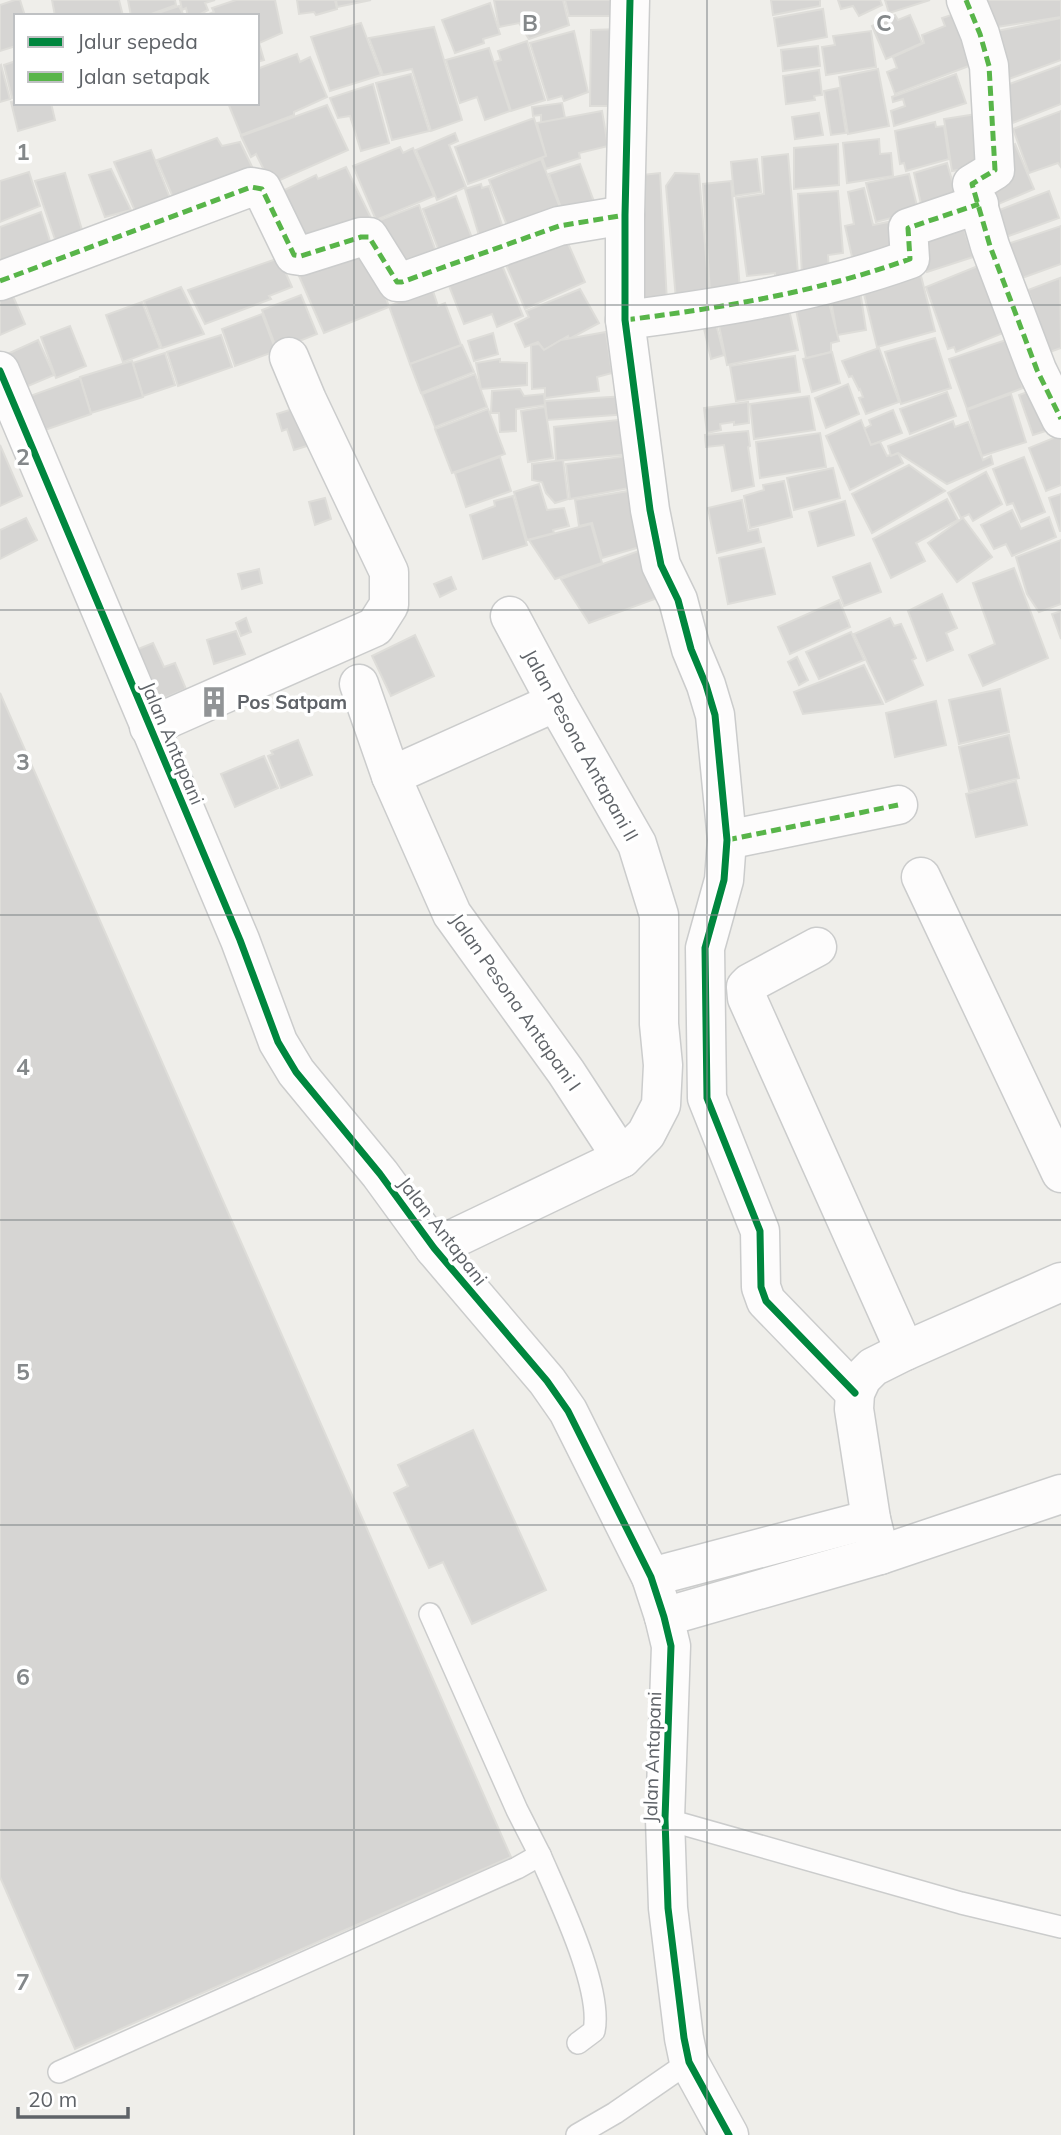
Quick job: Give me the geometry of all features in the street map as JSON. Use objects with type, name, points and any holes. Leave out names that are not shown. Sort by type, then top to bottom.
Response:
[{"type":"street","points":[[630,0],[625,320],[650,510],[661,565],[678,600],[691,649],[715,715],[727,840],[724,880],[705,947],[707,1098],[760,1231],[761,1287],[766,1301],[855,1393]]},
{"type":"street","points":[[966,0],[989,65],[995,170],[972,184],[990,246],[1037,370],[1061,419]]},
{"type":"street","points":[[0,281],[251,187],[262,189],[294,255],[301,256],[361,237],[369,237],[397,282],[559,226],[625,215]]},
{"type":"street","points":[[625,320],[717,308],[865,275],[909,260],[908,228],[979,204]]},
{"type":"street","points":[[149,727],[375,627],[389,605],[389,572],[289,357]]},
{"type":"street","name":"Jalan Antapani","points":[[0,371],[240,940],[278,1042],[296,1072],[380,1174],[434,1248],[547,1381],[568,1411],[651,1577],[671,1646],[665,1819],[668,1908],[689,2063],[729,2135]]},
{"type":"street","name":"Jalan Pesona Antapani II","points":[[434,1248],[622,1158],[646,1134],[661,1105],[663,1065],[659,1024],[659,915],[636,844],[510,616]]},
{"type":"street","name":"Jalan Pesona Antapani I","points":[[359,684],[391,776],[452,914],[566,1072],[622,1158]]},
{"type":"street","points":[[391,776],[556,702]]},
{"type":"street","points":[[727,840],[898,805]]},
{"type":"street","points":[[921,877],[1061,1173]]},
{"type":"street","points":[[817,947],[750,983],[746,987],[747,998],[905,1351]]},
{"type":"street","points":[[876,1537],[854,1409],[855,1393],[862,1378],[873,1367],[905,1351],[1061,1282]]},
{"type":"street","points":[[651,1577],[876,1537],[1061,1494]]},
{"type":"street","points":[[664,1617],[876,1537]]},
{"type":"lane","points":[[430,1614],[580,1949],[597,2016],[594,2031],[578,2043]]},
{"type":"lane","points":[[665,1819],[947,1899],[1061,1927]]},
{"type":"lane","points":[[59,2072],[517,1868],[540,1855]]},
{"type":"lane","points":[[577,2135],[689,2063]]},
{"type":"building","points":[[20,0],[24,14],[14,14],[14,47],[0,51],[0,5]]},
{"type":"building","points":[[52,0],[119,0],[122,14],[55,14]]},
{"type":"building","points":[[128,0],[175,0],[176,5],[151,14],[131,14]]},
{"type":"building","points":[[180,0],[215,0],[205,3],[208,10],[201,14],[188,14],[186,8],[182,10]]},
{"type":"building","points":[[236,0],[275,0],[282,33],[259,43],[259,14],[209,14],[214,12],[212,8]]},
{"type":"building","points":[[297,0],[335,0],[337,9],[316,15],[314,12],[299,14]]},
{"type":"building","points":[[336,0],[371,0],[337,7]]},
{"type":"building","points":[[494,0],[563,0],[569,25],[529,39],[519,23],[499,27]]},
{"type":"building","points":[[565,0],[618,0],[618,16],[569,16]]},
{"type":"building","points":[[771,0],[820,0],[820,6],[773,15]]},
{"type":"building","points":[[838,0],[880,0],[882,5],[859,16],[853,6],[841,9]]},
{"type":"building","points":[[885,0],[930,0],[889,13]]},
{"type":"building","points":[[981,0],[1061,0],[1061,17],[984,29]]},
{"type":"building","points":[[490,3],[500,34],[455,53],[442,20]]},
{"type":"building","points":[[179,6],[183,14],[155,14]]},
{"type":"building","points":[[823,9],[827,37],[778,46],[774,18]]},
{"type":"building","points":[[966,10],[974,64],[895,94],[887,72],[897,68],[893,57],[924,43],[922,35],[945,26],[942,18]]},
{"type":"building","points":[[895,15],[898,20],[910,15],[922,43],[886,59],[872,26]]},
{"type":"building","points":[[1061,18],[1061,60],[995,84],[987,33]]},
{"type":"building","points":[[361,23],[381,75],[330,91],[311,37]]},
{"type":"building","points":[[434,27],[462,120],[431,131],[412,69],[383,75],[369,38]]},
{"type":"building","points":[[622,29],[620,106],[590,106],[591,30]]},
{"type":"building","points":[[574,31],[588,92],[564,101],[562,96],[548,100],[530,43]]},
{"type":"building","points":[[871,31],[876,67],[826,75],[822,47],[835,45],[833,36]]},
{"type":"building","points":[[527,41],[545,100],[511,111],[495,62],[501,60],[498,51]]},
{"type":"building","points":[[259,43],[264,60],[259,61]]},
{"type":"building","points":[[818,46],[820,66],[783,71],[781,50]]},
{"type":"building","points":[[489,48],[510,111],[485,120],[477,97],[460,103],[446,60]]},
{"type":"building","points":[[297,54],[300,62],[310,57],[327,97],[294,112],[294,115],[241,135],[229,105],[259,105],[259,68]]},
{"type":"building","points":[[14,62],[14,98],[12,98],[4,65]]},
{"type":"building","points":[[1061,65],[1061,104],[1010,124],[996,89]]},
{"type":"building","points":[[0,66],[10,99],[0,102]]},
{"type":"building","points":[[878,69],[889,126],[848,134],[839,77]]},
{"type":"building","points":[[819,70],[822,95],[814,96],[815,100],[786,104],[783,76]]},
{"type":"building","points":[[411,74],[429,131],[392,140],[376,83]]},
{"type":"building","points":[[956,74],[966,103],[894,126],[891,111],[905,106],[903,99],[893,102],[892,97]]},
{"type":"building","points":[[373,84],[389,143],[361,151],[350,116],[338,118],[330,98]]},
{"type":"building","points":[[839,88],[846,133],[831,135],[824,91]]},
{"type":"building","points":[[14,101],[14,105],[51,105],[55,120],[18,131],[11,102]]},
{"type":"building","points":[[562,103],[565,118],[541,123],[541,115],[533,116],[532,107]]},
{"type":"building","points":[[327,105],[348,150],[271,184],[256,154],[251,157],[241,136]]},
{"type":"building","points":[[602,111],[608,146],[579,153],[580,158],[546,169],[542,157],[546,156],[537,123]]},
{"type":"building","points":[[1061,111],[1061,167],[1058,163],[1029,173],[1013,129]]},
{"type":"building","points":[[819,113],[823,135],[795,139],[792,117]]},
{"type":"building","points":[[977,114],[986,170],[958,175],[958,170],[952,171],[944,119]]},
{"type":"building","points":[[534,118],[546,156],[468,184],[455,147]]},
{"type":"building","points":[[935,122],[936,127],[944,126],[949,159],[906,171],[904,163],[900,164],[895,131]]},
{"type":"building","points":[[455,133],[458,141],[449,145],[466,187],[437,200],[416,150]]},
{"type":"building","points":[[217,138],[222,146],[240,142],[259,181],[175,202],[157,160]]},
{"type":"building","points":[[879,139],[880,154],[891,153],[893,176],[847,183],[843,143]]},
{"type":"building","points":[[838,144],[839,185],[794,189],[794,148]]},
{"type":"building","points":[[1015,144],[1034,189],[989,208],[979,184],[997,152]]},
{"type":"building","points":[[400,147],[403,153],[413,148],[434,196],[376,220],[353,166]]},
{"type":"building","points":[[151,150],[176,213],[135,211],[114,162]]},
{"type":"building","points":[[788,154],[798,274],[747,276],[736,198],[764,194],[762,157]]},
{"type":"building","points":[[541,159],[561,210],[508,228],[489,180]]},
{"type":"building","points":[[757,159],[761,192],[734,196],[731,162]]},
{"type":"building","points":[[947,163],[956,194],[921,204],[914,173]]},
{"type":"building","points":[[580,164],[596,207],[565,219],[549,174]]},
{"type":"building","points":[[346,167],[372,220],[297,252],[272,196],[316,175],[318,179]]},
{"type":"building","points":[[111,169],[131,210],[105,217],[89,175]]},
{"type":"building","points":[[29,172],[40,206],[0,222],[0,181]]},
{"type":"building","points":[[65,173],[85,240],[59,251],[35,181]]},
{"type":"building","points":[[660,173],[667,302],[641,305],[633,176]]},
{"type":"building","points":[[675,173],[699,174],[709,292],[676,299],[666,186]]},
{"type":"building","points":[[909,174],[917,206],[914,212],[876,222],[866,183]]},
{"type":"building","points":[[731,181],[740,289],[710,292],[703,184]]},
{"type":"building","points":[[481,184],[482,188],[489,186],[505,234],[481,242],[465,189]]},
{"type":"building","points":[[864,188],[873,225],[893,221],[902,259],[855,270],[845,226],[854,224],[848,192]]},
{"type":"building","points":[[838,191],[843,253],[828,255],[829,274],[802,276],[798,194]]},
{"type":"building","points":[[1049,191],[1059,218],[992,242],[984,216]]},
{"type":"building","points":[[456,196],[475,246],[442,259],[423,209]]},
{"type":"building","points":[[419,205],[438,257],[395,275],[375,222]]},
{"type":"building","points":[[41,212],[54,254],[0,276],[0,227]]},
{"type":"building","points":[[1061,226],[1061,264],[1008,283],[996,248]]},
{"type":"building","points":[[964,229],[973,257],[927,272],[914,231]]},
{"type":"building","points":[[563,232],[585,282],[525,309],[503,258]]},
{"type":"building","points":[[368,246],[389,307],[324,333],[299,276]]},
{"type":"building","points":[[497,253],[523,316],[497,327],[492,314],[464,324],[444,273]]},
{"type":"building","points":[[279,258],[292,287],[269,296],[271,299],[205,324],[188,290]]},
{"type":"building","points":[[990,261],[1013,329],[956,352],[954,347],[948,349],[926,287]]},
{"type":"building","points":[[921,276],[935,331],[877,347],[861,282],[883,285]]},
{"type":"building","points":[[1060,278],[1061,348],[1036,357],[1020,312],[1034,306],[1028,290]]},
{"type":"building","points":[[7,282],[25,324],[0,335],[0,285]]},
{"type":"building","points":[[859,284],[866,330],[837,335],[829,289]]},
{"type":"building","points":[[181,287],[204,334],[162,348],[144,301]]},
{"type":"building","points":[[432,288],[438,306],[445,303],[461,345],[410,364],[389,306]]},
{"type":"building","points":[[580,289],[599,323],[544,350],[538,342],[525,347],[515,324],[529,317],[526,311]]},
{"type":"building","points":[[301,295],[317,334],[277,350],[262,310]]},
{"type":"building","points":[[786,296],[798,350],[727,365],[716,311]]},
{"type":"building","points":[[142,302],[160,348],[123,362],[106,315]]},
{"type":"building","points":[[829,303],[839,341],[831,343],[831,352],[806,358],[795,305]]},
{"type":"building","points":[[262,314],[276,351],[235,366],[222,329]]},
{"type":"building","points":[[714,316],[724,355],[711,359],[702,320]]},
{"type":"building","points":[[70,326],[86,366],[56,378],[41,337]]},
{"type":"building","points":[[606,332],[612,373],[597,377],[599,391],[545,398],[545,388],[532,389],[531,345],[539,344],[544,350],[561,340]]},
{"type":"building","points":[[493,333],[498,354],[474,361],[468,341]]},
{"type":"building","points":[[221,335],[232,367],[178,386],[167,352]]},
{"type":"building","points":[[935,338],[951,388],[901,404],[885,352]]},
{"type":"building","points":[[38,340],[54,375],[21,389],[3,356]]},
{"type":"building","points":[[1006,340],[1023,388],[967,409],[949,359]]},
{"type":"building","points":[[462,345],[474,372],[421,393],[410,364]]},
{"type":"building","points":[[879,348],[899,402],[866,414],[859,398],[863,397],[860,389],[852,376],[849,377],[842,361]]},
{"type":"building","points":[[832,352],[840,383],[812,392],[803,359]]},
{"type":"building","points":[[165,353],[175,385],[143,396],[133,363]]},
{"type":"building","points":[[795,356],[800,392],[736,401],[730,366]]},
{"type":"building","points":[[500,359],[500,362],[527,363],[527,385],[481,389],[476,363]]},
{"type":"building","points":[[132,361],[143,397],[91,413],[80,377]]},
{"type":"building","points":[[475,374],[487,407],[435,427],[422,394]]},
{"type":"building","points":[[80,378],[91,414],[42,431],[30,396]]},
{"type":"building","points":[[848,384],[859,414],[826,428],[815,398]]},
{"type":"building","points":[[1041,387],[1055,428],[1033,435],[1019,395]]},
{"type":"building","points":[[520,389],[524,396],[544,394],[545,405],[516,409],[516,431],[500,432],[499,413],[491,413],[492,391]]},
{"type":"building","points":[[947,392],[956,416],[910,434],[900,409]]},
{"type":"building","points":[[1011,394],[1026,442],[982,456],[967,410]]},
{"type":"building","points":[[626,396],[628,414],[547,420],[545,401]]},
{"type":"building","points":[[809,396],[815,430],[754,439],[750,404]]},
{"type":"building","points":[[748,402],[749,423],[720,424],[721,430],[707,433],[704,408]]},
{"type":"building","points":[[305,405],[310,445],[294,450],[287,429],[282,431],[277,414]]},
{"type":"building","points":[[545,407],[553,458],[528,462],[521,411]]},
{"type":"building","points":[[488,409],[505,454],[452,473],[435,429]]},
{"type":"building","points":[[893,410],[902,433],[871,445],[864,429],[871,425],[869,420]]},
{"type":"building","points":[[627,419],[630,454],[556,461],[554,427]]},
{"type":"building","points":[[861,420],[871,445],[880,442],[887,456],[898,453],[903,463],[850,490],[826,436]]},
{"type":"building","points":[[953,421],[955,427],[968,422],[983,460],[991,456],[993,464],[947,484],[898,453],[891,456],[888,446]]},
{"type":"building","points":[[748,431],[754,486],[732,491],[724,445],[706,447],[705,435]]},
{"type":"building","points":[[820,433],[826,467],[760,478],[756,442]]},
{"type":"building","points":[[1061,435],[1061,485],[1046,491],[1029,448]]},
{"type":"building","points":[[0,445],[22,496],[0,506]]},
{"type":"building","points":[[636,455],[640,486],[570,499],[566,464]]},
{"type":"building","points":[[500,457],[511,491],[466,507],[455,473]]},
{"type":"building","points":[[1024,457],[1045,512],[1021,522],[1013,503],[1007,505],[993,469]]},
{"type":"building","points":[[563,460],[568,499],[555,503],[546,493],[542,482],[532,480],[532,464]]},
{"type":"building","points":[[909,465],[945,491],[872,533],[852,494]]},
{"type":"building","points":[[833,468],[840,498],[794,510],[787,478]]},
{"type":"building","points":[[986,472],[1002,504],[973,521],[969,514],[961,518],[948,493]]},
{"type":"building","points":[[784,481],[792,517],[750,528],[744,496],[764,490],[763,485]]},
{"type":"building","points":[[539,484],[547,510],[564,508],[569,526],[527,540],[514,492]]},
{"type":"building","points":[[640,489],[654,543],[602,558],[592,523],[579,526],[575,500]]},
{"type":"building","points":[[1061,494],[1061,531],[1060,531],[1049,498]]},
{"type":"building","points":[[513,496],[527,545],[483,559],[470,515],[495,506],[494,501]]},
{"type":"building","points":[[325,498],[331,519],[315,525],[309,502]]},
{"type":"building","points":[[947,499],[958,520],[916,543],[925,561],[891,578],[873,539]]},
{"type":"building","points":[[742,500],[748,531],[758,529],[761,542],[717,553],[708,508]]},
{"type":"building","points":[[845,501],[854,535],[818,546],[809,512]]},
{"type":"building","points":[[1012,510],[1021,529],[1049,517],[1056,537],[1012,556],[1006,544],[994,549],[981,525]]},
{"type":"building","points":[[26,518],[37,540],[0,559],[0,530]]},
{"type":"building","points":[[963,518],[992,557],[957,582],[928,543]]},
{"type":"building","points":[[591,524],[602,563],[555,579],[529,540]]},
{"type":"building","points":[[1061,540],[1061,604],[1039,612],[1027,594],[1016,557]]},
{"type":"building","points":[[647,548],[663,596],[589,623],[561,579]]},
{"type":"building","points":[[764,548],[775,594],[728,604],[719,558]]},
{"type":"building","points":[[870,563],[881,592],[844,606],[833,577]]},
{"type":"building","points":[[1014,568],[1048,658],[983,686],[969,655],[995,644],[973,583]]},
{"type":"building","points":[[259,569],[262,583],[242,589],[238,574]]},
{"type":"building","points":[[451,577],[456,589],[440,597],[434,584]]},
{"type":"building","points":[[942,594],[957,628],[946,633],[953,650],[927,661],[908,611]]},
{"type":"building","points":[[839,600],[850,627],[790,654],[778,627]]},
{"type":"building","points":[[1061,611],[1061,639],[1052,614]]},
{"type":"building","points":[[246,618],[251,632],[241,636],[236,623]]},
{"type":"building","points":[[890,618],[894,626],[901,624],[916,658],[912,660],[923,685],[886,702],[854,634]]},
{"type":"building","points":[[236,631],[245,654],[214,664],[207,640]]},
{"type":"building","points":[[851,632],[864,660],[819,679],[806,652]]},
{"type":"building","points":[[415,635],[434,676],[391,696],[372,656]]},
{"type":"building","points":[[153,643],[164,667],[175,663],[186,689],[160,700],[138,649]]},
{"type":"building","points":[[797,657],[808,680],[799,685],[788,662]]},
{"type":"building","points":[[864,665],[883,704],[803,714],[794,692]]},
{"type":"building","points":[[1000,689],[1009,732],[959,744],[949,700]]},
{"type":"building","points":[[0,693],[511,1857],[75,2049],[0,1877]]},
{"type":"building","points":[[936,701],[946,745],[895,757],[886,713]]},
{"type":"building","points":[[1009,735],[1019,778],[969,791],[959,747]]},
{"type":"building","points":[[298,740],[312,775],[281,788],[268,756],[273,754],[271,751]]},
{"type":"building","points":[[264,756],[278,788],[235,807],[221,774]]},
{"type":"building","points":[[1016,781],[1027,825],[976,837],[966,794]]},
{"type":"building","points":[[473,1430],[546,1590],[472,1624],[443,1562],[429,1568],[394,1493],[408,1486],[398,1465]]},
{"type":"marked path","points":[[966,0],[989,66],[995,170],[972,184],[990,246],[1037,370],[1061,419]]},
{"type":"marked path","points":[[0,281],[251,187],[262,189],[294,255],[301,256],[361,237],[369,237],[397,282],[559,226],[625,215]]},
{"type":"marked path","points":[[625,320],[805,290],[875,271],[910,259],[908,228],[979,204]]},
{"type":"marked path","points":[[727,840],[898,805]]},
{"type":"cycle path","points":[[630,0],[625,320],[650,510],[661,565],[678,600],[691,649],[715,715],[727,840],[724,880],[705,948],[707,1098],[760,1231],[761,1287],[766,1301],[855,1393]]},
{"type":"cycle path","points":[[0,371],[240,940],[278,1042],[296,1072],[380,1174],[434,1248],[547,1381],[568,1411],[651,1577],[671,1646],[665,1819],[668,1908],[684,2038],[689,2062],[729,2135]]},
{"type":"place","name":"Pos Satpam","points":[[214,702]]}]
